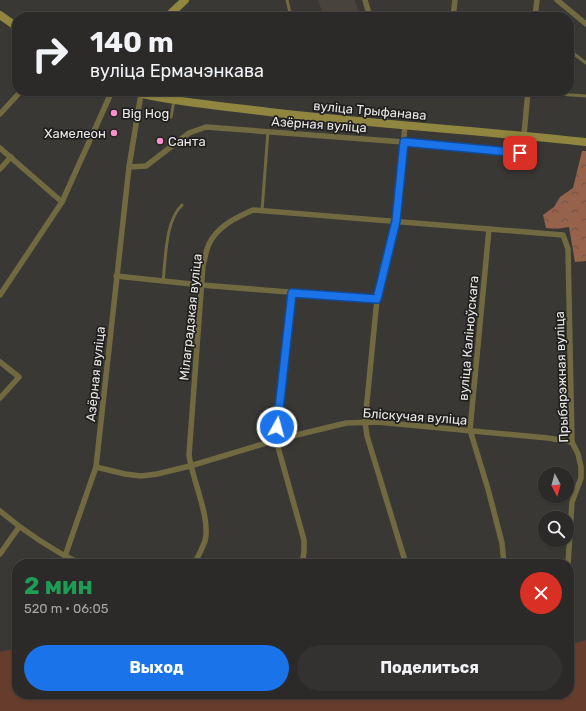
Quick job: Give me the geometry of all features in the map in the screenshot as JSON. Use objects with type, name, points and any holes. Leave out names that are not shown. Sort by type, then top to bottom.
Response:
[{"type":"street","points":[[172,12],[185,0]]},
{"type":"street","points":[[364,0],[368,12]]},
{"type":"street","points":[[453,12],[454,0]]},
{"type":"street","points":[[535,12],[536,0]]},
{"type":"street","points":[[557,0],[572,12]]},
{"type":"street","points":[[574,14],[586,24]]},
{"type":"street","points":[[0,15],[12,24]]},
{"type":"street","points":[[0,114],[16,96]]},
{"type":"street","points":[[0,295],[62,202],[110,96]]},
{"type":"street","name":"Азёрная вуліца","points":[[65,556],[96,467],[129,167],[141,96]]},
{"type":"street","name":"вуліца Трыфанава","points":[[181,96],[324,118],[524,135],[586,142]]},
{"type":"street","points":[[524,135],[528,96]]},
{"type":"street","points":[[404,559],[367,436],[365,422],[377,299],[396,221],[405,125]]},
{"type":"street","name":"Азёрная вуліца","points":[[129,167],[146,166],[189,133],[206,128],[268,131],[520,153]]},
{"type":"street","points":[[0,148],[62,202]]},
{"type":"street","points":[[0,169],[11,157]]},
{"type":"street","name":"Мілаградзкая вуліца","points":[[196,559],[205,541],[206,529],[188,455],[201,285],[203,266],[208,244],[228,222],[253,210],[563,235]]},
{"type":"street","name":"вуліца Каліноўскага","points":[[489,229],[470,430],[488,489],[502,543],[504,559]]},
{"type":"street","name":"Прыбярэжная вуліца","points":[[563,235],[568,249],[572,442],[578,454],[581,467],[581,478],[572,502],[568,559]]},
{"type":"street","points":[[116,276],[201,285],[377,299]]},
{"type":"street","points":[[292,293],[276,440],[304,540],[303,559]]},
{"type":"street","points":[[0,362],[19,377],[0,398]]},
{"type":"street","name":"Бліскучая вуліца","points":[[96,467],[141,476],[157,474],[190,466],[276,440],[346,423],[365,422],[470,430],[572,442]]},
{"type":"street","points":[[0,511],[20,527],[71,559]]},
{"type":"street","points":[[0,554],[20,527]]},
{"type":"lane","points":[[287,0],[290,12]]},
{"type":"lane","points":[[574,54],[586,63]]},
{"type":"lane","points":[[574,95],[586,96]]},
{"type":"lane","points":[[171,117],[174,96]]},
{"type":"lane","points":[[262,211],[268,131]]},
{"type":"lane","points":[[163,281],[170,224],[176,211],[182,205]]},
{"type":"shaded area","points":[[318,0],[355,0],[359,12],[322,12]]},
{"type":"shaded area","points":[[586,640],[586,711],[0,711],[0,652],[12,649],[12,699],[574,699],[574,644]]},
{"type":"green space","points":[[582,151],[586,151],[586,261],[575,262],[569,227],[556,229],[546,228],[543,215],[554,207],[560,197],[573,188]]},
{"type":"place","name":"Big Hog","points":[[114,113]]},
{"type":"place","name":"Хамелеон","points":[[114,133]]},
{"type":"place","name":"Санта","points":[[160,141]]},
{"type":"route","points":[[277,427],[292,293],[377,299],[396,221],[404,142],[520,153]]}]
